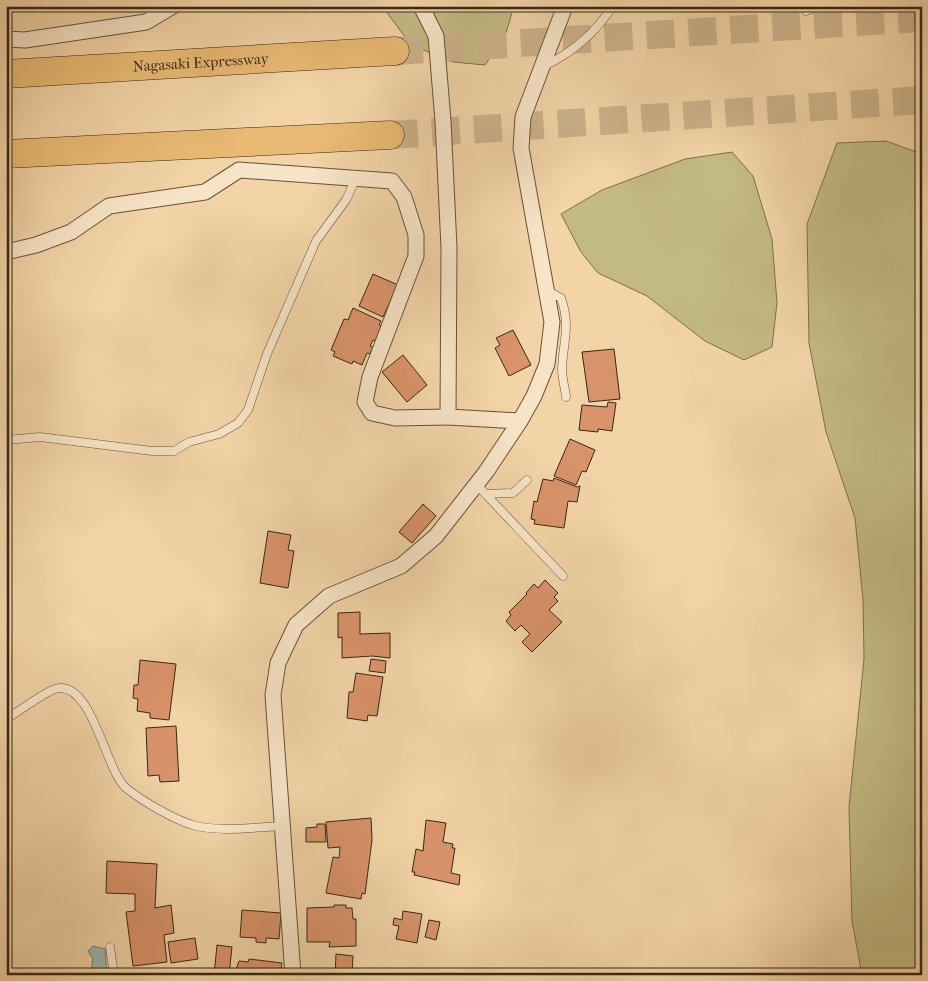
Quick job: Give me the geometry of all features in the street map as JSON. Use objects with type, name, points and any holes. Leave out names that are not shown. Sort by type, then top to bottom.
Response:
[{"type":"highway","name":"Nagasaki Expressway","points":[[6,74],[395,52]]},
{"type":"highway","points":[[6,154],[390,135]]},
{"type":"street","points":[[6,39],[25,40],[146,22],[173,6]]},
{"type":"street","points":[[421,6],[436,36],[442,121],[450,248],[448,417]]},
{"type":"street","points":[[293,975],[284,826],[273,695],[278,662],[296,625],[329,596],[401,566],[436,536],[481,489],[520,421],[547,364],[552,322],[521,148],[523,117],[565,6]]},
{"type":"street","points":[[6,252],[36,245],[71,232],[109,206],[205,192],[239,170],[392,181],[404,197],[416,235],[416,256],[370,377],[365,402],[372,412],[395,418],[448,417],[520,421]]},
{"type":"lane","points":[[542,67],[566,56],[602,23],[613,6]]},
{"type":"lane","points":[[804,6],[806,11],[818,6]]},
{"type":"lane","points":[[6,440],[40,437],[152,451],[174,451],[189,442],[219,434],[238,423],[248,410],[266,354],[316,241],[346,200],[356,178]]},
{"type":"lane","points":[[546,290],[561,298],[564,308],[567,335],[562,370],[566,397]]},
{"type":"lane","points":[[481,489],[513,493],[527,480]]},
{"type":"lane","points":[[481,489],[563,576]]},
{"type":"lane","points":[[6,719],[55,689],[68,690],[78,696],[88,710],[116,776],[126,787],[171,815],[196,825],[284,826]]},
{"type":"lane","points":[[110,947],[114,975]]},
{"type":"shaded area","points":[[382,6],[514,6],[506,33],[485,65],[453,62],[411,45]]},
{"type":"shaded area","points":[[886,141],[922,154],[922,975],[862,975],[852,921],[849,807],[864,659],[863,600],[855,518],[826,432],[809,343],[807,224],[837,143]]},
{"type":"shaded area","points":[[732,152],[753,176],[772,239],[777,303],[772,347],[744,360],[705,341],[647,296],[598,273],[581,252],[561,214],[602,190],[685,159]]},
{"type":"shaded area","points":[[93,946],[105,949],[107,975],[91,971],[93,959],[88,951]]},
{"type":"building","points":[[373,274],[398,285],[383,317],[359,306]]},
{"type":"building","points":[[353,308],[381,321],[379,325],[382,326],[375,341],[373,340],[370,346],[373,347],[370,354],[367,353],[362,365],[353,361],[352,364],[333,356],[335,352],[331,350],[344,319],[348,320]]},
{"type":"building","points":[[513,330],[531,365],[509,376],[495,348],[500,345],[496,338]]},
{"type":"building","points":[[614,349],[620,399],[589,402],[582,352]]},
{"type":"building","points":[[403,355],[427,385],[407,402],[382,372]]},
{"type":"building","points":[[608,402],[616,403],[612,431],[598,429],[598,432],[579,430],[582,405],[607,407]]},
{"type":"building","points":[[570,439],[595,450],[586,472],[582,471],[576,485],[554,476]]},
{"type":"building","points":[[554,478],[577,487],[580,486],[577,502],[568,501],[564,528],[534,524],[535,520],[531,519],[534,501],[537,502],[543,479],[553,481]]},
{"type":"building","points":[[423,504],[436,516],[412,543],[399,532]]},
{"type":"building","points":[[268,531],[291,535],[288,550],[294,551],[288,588],[260,583]]},
{"type":"building","points":[[545,580],[558,593],[554,597],[558,601],[549,610],[562,622],[532,652],[522,642],[530,634],[521,625],[515,631],[506,621],[511,615],[509,612],[534,584],[538,588]]},
{"type":"building","points":[[360,612],[360,634],[390,633],[390,658],[372,656],[342,658],[342,637],[338,638],[338,613]]},
{"type":"building","points":[[371,659],[386,661],[385,673],[369,671]]},
{"type":"building","points":[[140,660],[176,664],[169,720],[150,718],[150,713],[137,711],[138,699],[133,698],[134,685],[138,685]]},
{"type":"building","points":[[356,673],[383,677],[377,716],[368,715],[367,721],[347,718],[349,692],[353,692]]},
{"type":"building","points":[[176,726],[179,781],[160,782],[159,775],[148,776],[146,728]]},
{"type":"building","points":[[371,818],[372,840],[365,894],[362,893],[361,899],[326,893],[333,857],[339,858],[340,847],[328,848],[326,822]]},
{"type":"building","points":[[426,820],[446,823],[443,842],[453,844],[452,848],[455,848],[451,873],[460,875],[459,885],[414,875],[415,872],[412,872],[416,849],[423,851]]},
{"type":"building","points":[[317,824],[325,824],[326,842],[306,842],[306,828],[317,827]]},
{"type":"building","points":[[107,861],[157,864],[155,908],[171,905],[174,933],[164,935],[167,962],[133,966],[126,912],[135,911],[135,894],[106,893]]},
{"type":"building","points":[[334,905],[346,905],[346,908],[352,908],[353,919],[356,919],[356,946],[329,947],[330,942],[307,942],[307,908],[334,907]]},
{"type":"building","points":[[242,910],[281,913],[279,939],[266,938],[266,943],[256,942],[256,938],[240,937]]},
{"type":"building","points":[[403,911],[422,914],[417,943],[396,939],[399,926],[393,925],[394,918],[402,920]]},
{"type":"building","points":[[429,920],[440,922],[436,940],[425,937]]},
{"type":"building","points":[[195,938],[198,959],[171,963],[168,942]]},
{"type":"building","points":[[217,945],[232,947],[229,975],[214,975]]},
{"type":"building","points":[[336,954],[353,956],[352,975],[335,975]]},
{"type":"building","points":[[249,959],[282,963],[280,975],[234,975],[239,961],[248,962]]},
{"type":"tunnel","points":[[395,51],[922,18]]},
{"type":"tunnel","points":[[390,135],[922,100]]}]
